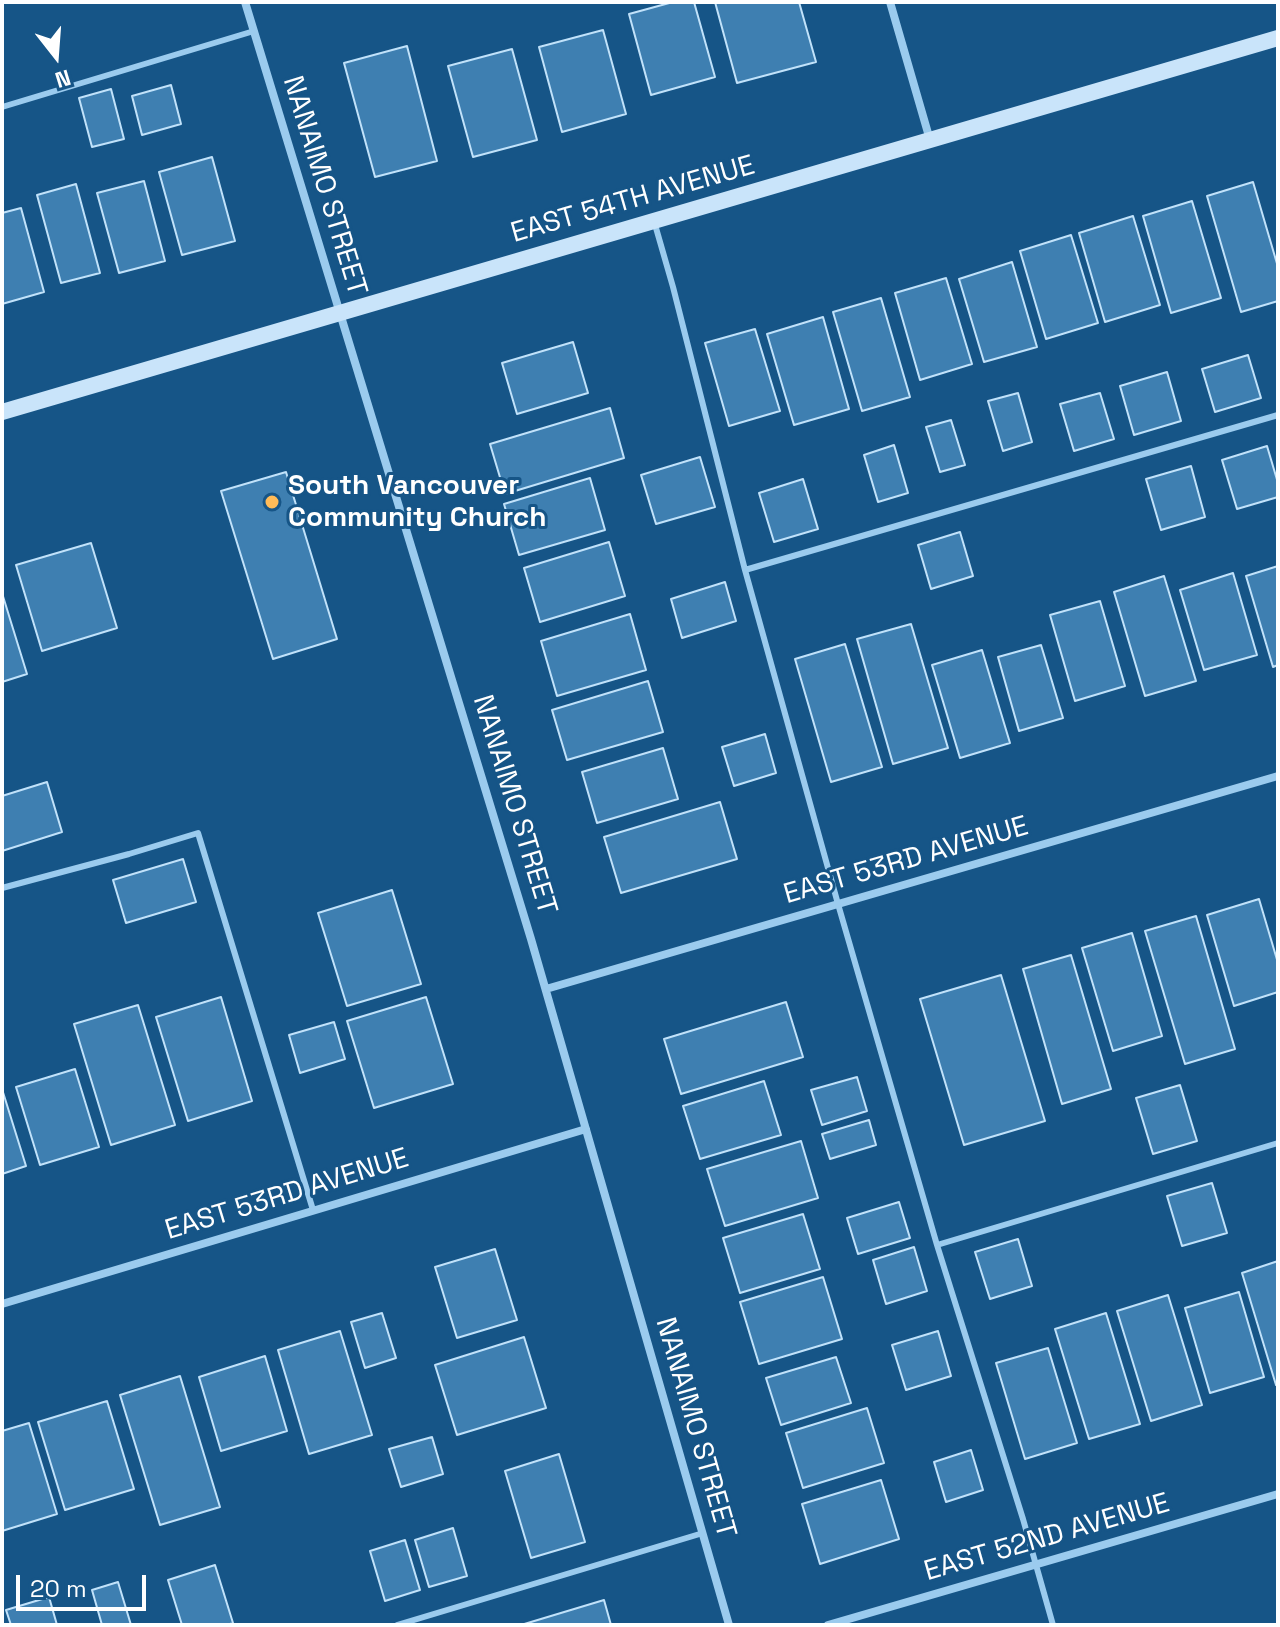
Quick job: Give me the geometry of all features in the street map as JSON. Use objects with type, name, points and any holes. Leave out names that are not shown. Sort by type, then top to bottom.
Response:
[{"type":"street","name":"NANAIMO STREET","points":[[245,2],[546,989],[729,1625]]},
{"type":"street","points":[[890,2],[930,140]]},
{"type":"street","name":"EAST 54TH AVENUE","points":[[2,412],[1278,38]]},
{"type":"street","name":"EAST 53RD AVENUE","points":[[546,989],[1278,776]]},
{"type":"street","name":"EAST 53RD AVENUE","points":[[2,1304],[586,1129]]},
{"type":"street","name":"EAST 52ND AVENUE","points":[[828,1625],[1278,1494]]},
{"type":"lane","points":[[2,107],[254,31]]},
{"type":"lane","points":[[654,221],[745,570],[838,904],[937,1245],[1037,1564],[1053,1625]]},
{"type":"lane","points":[[745,570],[1278,415]]},
{"type":"lane","points":[[2,888],[198,833],[313,1210]]},
{"type":"lane","points":[[937,1245],[1278,1143]]},
{"type":"lane","points":[[397,1625],[703,1533]]},
{"type":"building","points":[[673,2],[694,2],[715,77],[651,95],[629,14]]},
{"type":"building","points":[[715,2],[799,2],[816,62],[737,83]]},
{"type":"building","points":[[603,30],[626,114],[562,132],[539,47]]},
{"type":"building","points":[[407,46],[437,161],[375,177],[344,63]]},
{"type":"building","points":[[512,49],[537,140],[473,157],[448,66]]},
{"type":"building","points":[[171,85],[181,124],[142,135],[132,96]]},
{"type":"building","points":[[111,89],[124,139],[92,147],[79,98]]},
{"type":"building","points":[[212,157],[235,241],[182,255],[159,172]]},
{"type":"building","points":[[144,181],[165,261],[119,273],[97,193]]},
{"type":"building","points":[[1253,182],[1278,267],[1278,301],[1241,312],[1207,196]]},
{"type":"building","points":[[76,184],[100,273],[61,283],[37,195]]},
{"type":"building","points":[[1192,201],[1221,298],[1171,313],[1143,216]]},
{"type":"building","points":[[21,208],[44,292],[2,304],[2,213]]},
{"type":"building","points":[[1133,216],[1160,305],[1105,322],[1079,233]]},
{"type":"building","points":[[1071,235],[1098,323],[1046,339],[1020,251]]},
{"type":"building","points":[[1012,262],[1037,347],[984,362],[959,279]]},
{"type":"building","points":[[946,278],[972,364],[920,380],[895,293]]},
{"type":"building","points":[[881,298],[910,397],[862,411],[833,312]]},
{"type":"building","points":[[823,317],[849,409],[794,425],[767,334]]},
{"type":"building","points":[[755,329],[780,411],[729,426],[705,343]]},
{"type":"building","points":[[573,342],[588,393],[517,414],[502,363]]},
{"type":"building","points":[[1248,355],[1261,398],[1215,412],[1202,369]]},
{"type":"building","points":[[1167,372],[1181,421],[1134,435],[1120,386]]},
{"type":"building","points":[[1018,393],[1032,442],[1003,451],[988,401]]},
{"type":"building","points":[[1100,393],[1114,439],[1074,451],[1060,404]]},
{"type":"building","points":[[610,408],[624,458],[505,494],[490,444]]},
{"type":"building","points":[[951,420],[965,465],[940,472],[926,427]]},
{"type":"building","points":[[894,445],[908,493],[878,502],[864,455]]},
{"type":"building","points":[[1267,446],[1278,483],[1278,497],[1237,509],[1222,460]]},
{"type":"building","points":[[700,457],[715,507],[656,524],[641,475]]},
{"type":"building","points":[[1191,466],[1205,517],[1161,530],[1146,479]]},
{"type":"building","points":[[286,472],[337,639],[273,659],[221,491]]},
{"type":"building","points":[[590,478],[605,530],[519,555],[504,504]]},
{"type":"building","points":[[803,479],[818,529],[774,542],[759,493]]},
{"type":"building","points":[[960,532],[973,576],[931,589],[918,545]]},
{"type":"building","points":[[609,542],[625,596],[540,622],[524,568]]},
{"type":"building","points":[[91,543],[117,628],[42,651],[16,565]]},
{"type":"building","points":[[1278,566],[1278,665],[1273,667],[1246,576]]},
{"type":"building","points":[[1233,573],[1257,655],[1204,670],[1180,590]]},
{"type":"building","points":[[1164,576],[1196,681],[1145,696],[1114,592]]},
{"type":"building","points":[[725,582],[736,621],[682,638],[671,599]]},
{"type":"building","points":[[2,593],[27,674],[2,682]]},
{"type":"building","points":[[1100,601],[1125,686],[1075,701],[1050,615]]},
{"type":"building","points":[[630,614],[646,670],[557,696],[541,641]]},
{"type":"building","points":[[911,624],[948,748],[893,764],[857,639]]},
{"type":"building","points":[[845,644],[882,767],[831,782],[795,659]]},
{"type":"building","points":[[1041,645],[1063,718],[1019,731],[998,657]]},
{"type":"building","points":[[982,650],[1010,743],[960,758],[932,665]]},
{"type":"building","points":[[648,681],[663,732],[567,760],[552,710]]},
{"type":"building","points":[[765,734],[776,773],[734,786],[722,747]]},
{"type":"building","points":[[663,748],[678,799],[597,823],[582,772]]},
{"type":"building","points":[[47,782],[62,832],[2,851],[2,796]]},
{"type":"building","points":[[720,802],[737,859],[621,893],[604,837]]},
{"type":"building","points":[[183,859],[196,902],[126,923],[113,880]]},
{"type":"building","points":[[392,890],[421,984],[347,1006],[318,913]]},
{"type":"building","points":[[1259,899],[1278,963],[1278,992],[1234,1006],[1207,915]]},
{"type":"building","points":[[1196,916],[1235,1049],[1185,1064],[1145,931]]},
{"type":"building","points":[[1132,933],[1162,1036],[1113,1051],[1082,948]]},
{"type":"building","points":[[1071,955],[1111,1089],[1062,1104],[1023,969]]},
{"type":"building","points":[[1001,975],[1045,1121],[964,1145],[920,999]]},
{"type":"building","points":[[221,997],[252,1101],[188,1121],[156,1017]]},
{"type":"building","points":[[426,997],[453,1084],[374,1108],[347,1021]]},
{"type":"building","points":[[786,1002],[803,1057],[681,1094],[664,1039]]},
{"type":"building","points":[[138,1005],[175,1125],[111,1145],[74,1024]]},
{"type":"building","points":[[334,1022],[345,1059],[300,1073],[289,1035]]},
{"type":"building","points":[[75,1069],[99,1147],[40,1165],[16,1087]]},
{"type":"building","points":[[857,1077],[867,1111],[822,1125],[811,1090]]},
{"type":"building","points":[[764,1081],[781,1135],[700,1159],[683,1106]]},
{"type":"building","points":[[1180,1085],[1197,1141],[1153,1154],[1136,1098]]},
{"type":"building","points":[[2,1089],[26,1166],[2,1174]]},
{"type":"building","points":[[869,1120],[876,1145],[830,1159],[822,1134]]},
{"type":"building","points":[[801,1141],[818,1198],[725,1226],[707,1169]]},
{"type":"building","points":[[1212,1183],[1227,1233],[1182,1246],[1167,1196]]},
{"type":"building","points":[[899,1202],[910,1238],[858,1254],[847,1218]]},
{"type":"building","points":[[803,1214],[820,1269],[740,1293],[723,1238]]},
{"type":"building","points":[[1018,1239],[1032,1286],[990,1299],[975,1252]]},
{"type":"building","points":[[914,1247],[927,1291],[886,1304],[873,1260]]},
{"type":"building","points":[[495,1249],[517,1320],[457,1338],[435,1267]]},
{"type":"building","points":[[1278,1261],[1278,1384],[1276,1385],[1242,1273]]},
{"type":"building","points":[[823,1277],[842,1339],[759,1364],[740,1302]]},
{"type":"building","points":[[1239,1292],[1264,1377],[1210,1393],[1185,1308]]},
{"type":"building","points":[[1168,1295],[1202,1405],[1151,1421],[1117,1311]]},
{"type":"building","points":[[382,1313],[396,1358],[365,1368],[351,1322]]},
{"type":"building","points":[[1106,1313],[1140,1424],[1089,1439],[1055,1329]]},
{"type":"building","points":[[340,1331],[372,1435],[309,1454],[278,1350]]},
{"type":"building","points":[[938,1331],[951,1376],[906,1390],[892,1345]]},
{"type":"building","points":[[524,1337],[546,1408],[457,1435],[435,1365]]},
{"type":"building","points":[[1048,1348],[1077,1443],[1025,1459],[996,1363]]},
{"type":"building","points":[[265,1356],[287,1431],[221,1451],[199,1377]]},
{"type":"building","points":[[836,1357],[851,1403],[781,1425],[766,1378]]},
{"type":"building","points":[[180,1376],[220,1507],[160,1525],[120,1395]]},
{"type":"building","points":[[107,1401],[134,1489],[65,1510],[38,1422]]},
{"type":"building","points":[[867,1408],[884,1463],[803,1488],[786,1433]]},
{"type":"building","points":[[29,1423],[57,1514],[2,1531],[2,1431]]},
{"type":"building","points":[[432,1437],[443,1474],[401,1487],[389,1449]]},
{"type":"building","points":[[971,1450],[983,1490],[946,1502],[934,1462]]},
{"type":"building","points":[[559,1454],[585,1542],[531,1558],[505,1471]]},
{"type":"building","points":[[881,1480],[899,1539],[820,1564],[802,1504]]},
{"type":"building","points":[[453,1528],[467,1576],[429,1587],[415,1540]]},
{"type":"building","points":[[405,1540],[420,1590],[385,1601],[370,1551]]},
{"type":"building","points":[[215,1565],[233,1623],[182,1625],[168,1580]]},
{"type":"building","points":[[118,1582],[131,1625],[102,1625],[92,1590]]},
{"type":"building","points":[[49,1597],[57,1625],[11,1625],[6,1610]]},
{"type":"building","points":[[604,1600],[611,1625],[521,1625]]},
{"type":"place","name":"South Vancouver Community Church","points":[[272,502]]}]
